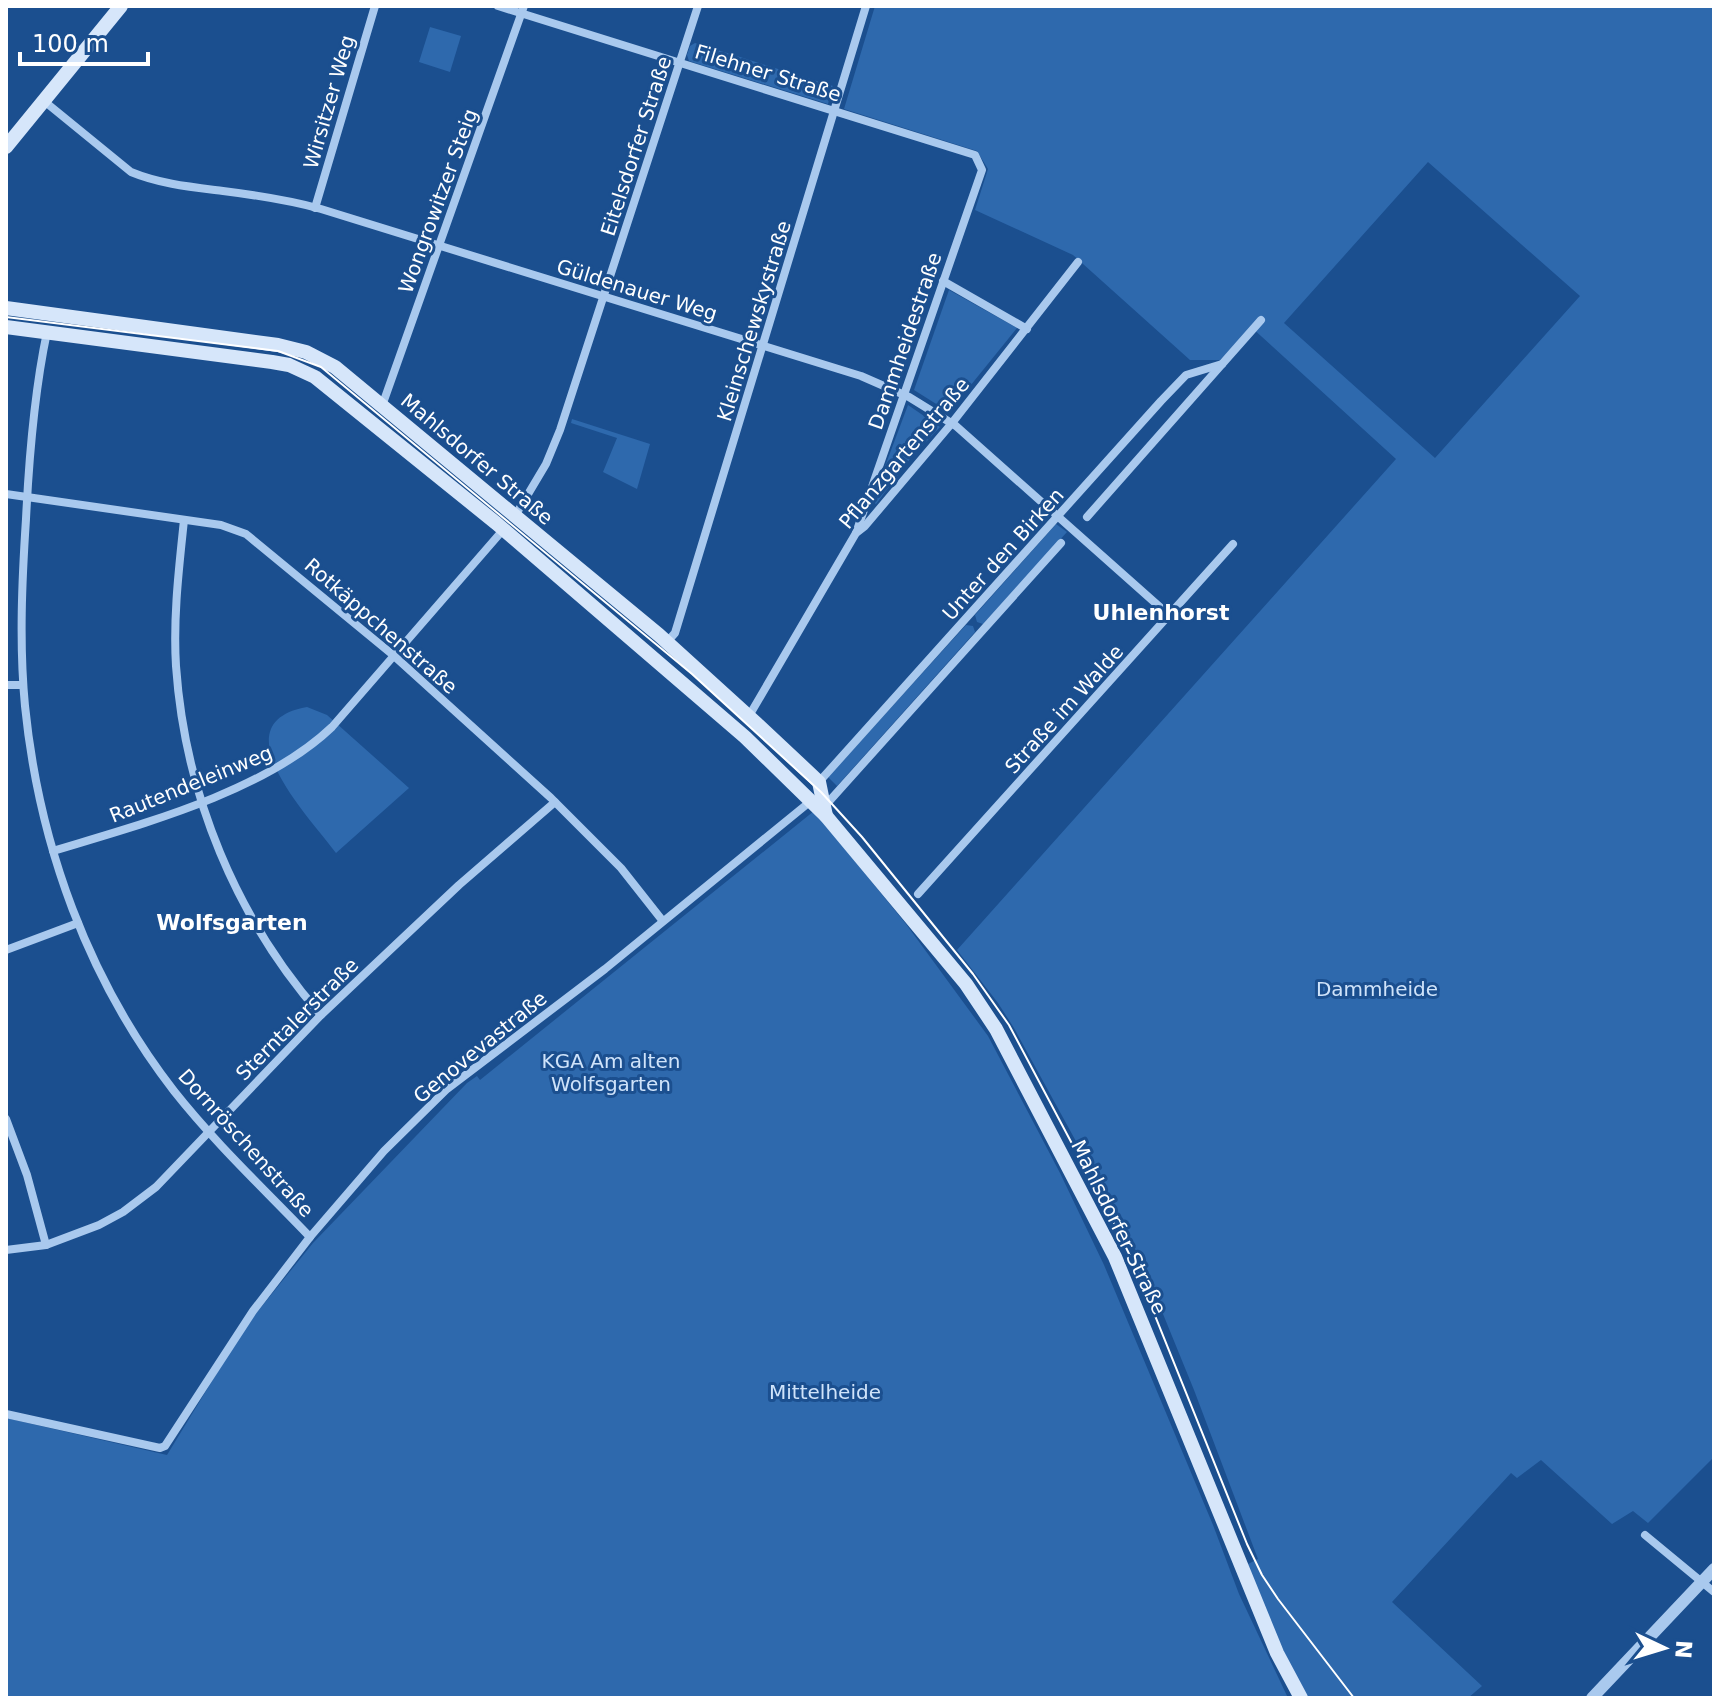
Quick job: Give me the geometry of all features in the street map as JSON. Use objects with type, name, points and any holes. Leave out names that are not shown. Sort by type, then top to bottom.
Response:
[{"type":"main road","points":[[6,147],[121,6]]},
{"type":"main road","name":"Mahlsdorfer Straße","points":[[6,308],[292,348],[335,367],[667,642],[749,716],[819,782],[824,812]]},
{"type":"main road","points":[[47,332],[49,314]]},
{"type":"main road","name":"Mahlsdorfer Straße","points":[[6,327],[289,365],[327,385],[701,698],[824,812],[966,984],[996,1029],[1132,1294],[1277,1653],[1301,1698]]},
{"type":"main road","points":[[371,420],[382,406]]},
{"type":"main road","points":[[503,530],[514,517]]},
{"type":"street","name":"Wirsitzer Weg","points":[[315,208],[375,6]]},
{"type":"street","name":"Filehner Straße","points":[[498,6],[523,10],[975,155],[980,160]]},
{"type":"street","name":"Eitelsdorfer Straße","points":[[514,517],[530,494],[560,430],[698,6]]},
{"type":"street","name":"Kleinschewskystraße","points":[[667,642],[675,633],[866,6]]},
{"type":"street","name":"Wongrowitzer Steig","points":[[382,406],[523,10]]},
{"type":"street","name":"Güldenauer Weg","points":[[44,101],[131,172],[142,176],[315,208],[763,345],[861,376],[904,394],[952,423],[1170,616]]},
{"type":"street","name":"Dammheidestraße","points":[[856,533],[982,170],[980,160]]},
{"type":"street","name":"Pflanzgartenstraße","points":[[749,716],[856,533],[952,423],[1078,262]]},
{"type":"street","points":[[943,281],[1027,329]]},
{"type":"street","name":"Unter den Birken","points":[[1087,517],[1261,320]]},
{"type":"street","name":"Dornröschenstraße","points":[[47,332],[29,457],[23,590],[23,685],[33,766],[53,851],[78,923],[112,994],[143,1046],[174,1090],[209,1131],[310,1237]]},
{"type":"street","name":"Unter den Birken","points":[[809,799],[819,782],[1186,375],[1222,364]]},
{"type":"street","name":"Rotkäppchenstraße","points":[[6,494],[236,528],[246,534],[393,655],[555,802],[621,868],[662,920]]},
{"type":"street","points":[[184,520],[176,591],[176,666],[184,729],[201,801],[222,859],[250,916],[282,966],[321,1015]]},
{"type":"street","name":"Rautendeleinweg","points":[[53,851],[201,801],[262,776],[308,749],[332,727],[503,530]]},
{"type":"street","name":"Unter den Birken","points":[[824,812],[1061,543]]},
{"type":"street","name":"Straße im Walde","points":[[918,894],[1233,544]]},
{"type":"street","points":[[6,685],[23,685]]},
{"type":"street","name":"Genovevastraße","points":[[6,1414],[160,1448],[165,1446],[228,1345],[310,1237],[384,1151],[447,1089],[605,969],[806,805],[809,799]]},
{"type":"street","name":"Sterntalerstraße","points":[[6,1250],[46,1245],[99,1225],[123,1212],[156,1187],[321,1015],[459,885],[555,802]]},
{"type":"street","points":[[6,950],[78,923]]},
{"type":"street","points":[[6,1119],[27,1175],[46,1245]]},
{"type":"street","points":[[1645,1535],[1714,1592]]},
{"type":"street","points":[[1592,1698],[1714,1569]]},
{"type":"green space","name":"Dammheide","points":[[875,6],[1714,6],[1714,1457],[1648,1523],[1633,1511],[1612,1524],[1541,1460],[1517,1478],[1511,1473],[1392,1602],[1482,1686],[1468,1698],[1306,1698],[1286,1665],[1248,1564],[1258,1559],[1141,1260],[1014,1028],[957,950],[1396,459],[1251,327],[1220,360],[1190,360],[1073,255],[975,210],[988,169],[977,151],[844,109]],"holes":[[[1428,162],[1580,296],[1435,458],[1284,323]]]},
{"type":"green space","points":[[430,27],[461,36],[450,72],[419,62]]},
{"type":"green space","points":[[695,43],[833,86],[828,104],[689,61],[690,46]]},
{"type":"green space","points":[[949,290],[1017,328],[949,412],[914,390]]},
{"type":"green space","points":[[908,405],[940,427],[910,459],[876,504],[872,501]]},
{"type":"green space","points":[[572,419],[650,444],[637,489],[603,472],[617,438],[571,423]]},
{"type":"green space","points":[[1056,524],[1067,532],[983,624],[977,622],[975,615]]},
{"type":"green space","points":[[966,625],[973,626],[975,632],[837,786],[828,777]]},
{"type":"green space","points":[[307,707],[327,715],[409,788],[336,853],[292,796],[278,773],[270,751],[270,732],[281,716]]},
{"type":"green space","name":"Mittelheide","points":[[814,811],[906,924],[988,1036],[1104,1265],[1239,1594],[1288,1698],[6,1698],[6,1418],[167,1455],[245,1327],[313,1243],[467,1083],[477,1076],[480,1080]]},
{"type":"tram line","points":[[6,317],[278,351],[321,367],[692,674],[821,792],[862,837],[973,974],[1009,1025],[1135,1266],[1262,1575],[1354,1698]]},
{"type":"district","name":"Uhlenhorst","points":[[1161,612]]},
{"type":"district","name":"Wolfsgarten","points":[[232,922]]},
{"type":"park label","name":"KGA Am alten Wolfsgarten","points":[[611,1072]]}]
